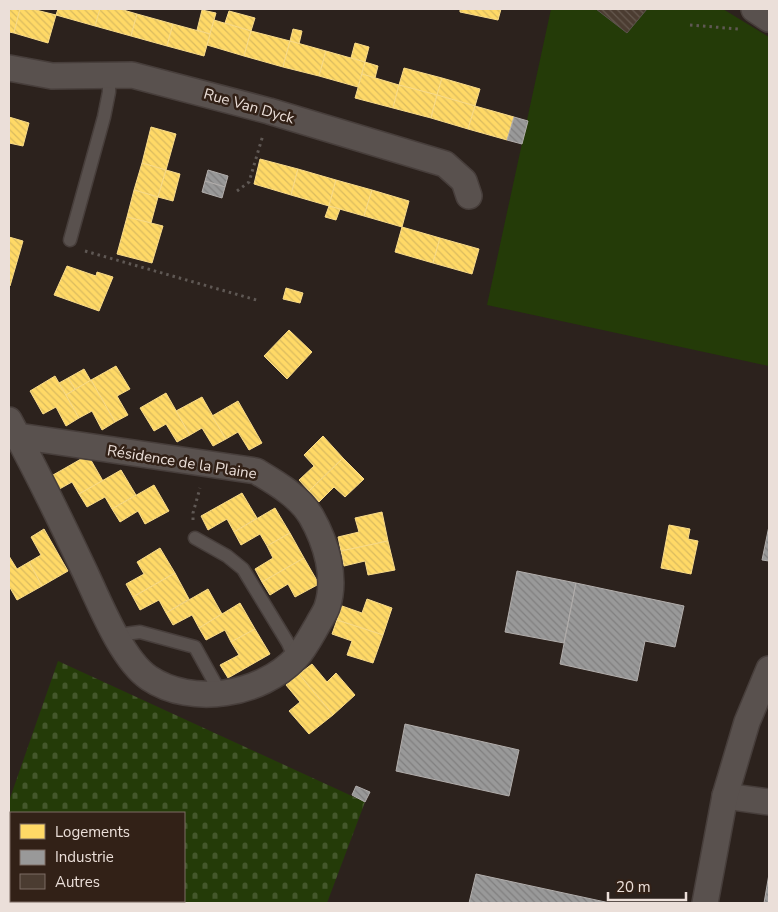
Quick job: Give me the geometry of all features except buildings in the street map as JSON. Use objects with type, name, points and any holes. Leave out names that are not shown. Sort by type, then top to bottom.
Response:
[{"type":"street","points":[[754,9],[769,18]]},
{"type":"street","name":"Rue Van Dyck","points":[[9,68],[52,76],[132,75],[269,111],[445,164],[464,180],[469,196]]},
{"type":"street","name":"Résidence de la Plaine","points":[[13,428],[205,465],[256,471],[284,488],[310,516],[326,552],[331,578],[327,607],[306,646],[295,660],[254,685],[221,694],[196,695],[177,690],[149,678],[130,658],[117,635],[13,428]]},
{"type":"street","points":[[705,903],[725,796],[747,722],[769,669]]},
{"type":"street","points":[[725,796],[769,802]]},
{"type":"lane","points":[[70,240],[104,117],[109,92],[109,75]]},
{"type":"lane","points":[[195,538],[227,556],[243,569],[288,644],[295,660]]},
{"type":"lane","points":[[117,635],[140,632],[195,647],[221,694]]},
{"type":"path","points":[[237,191],[249,182],[269,111]]},
{"type":"path","points":[[70,240],[84,251],[260,301]]},
{"type":"path","points":[[195,538],[193,513],[205,465]]},
{"type":"green space","points":[[551,9],[723,9],[769,37],[769,366],[487,305]]},
{"type":"green space","points":[[58,661],[365,802],[327,903],[9,903],[9,801]]}]
